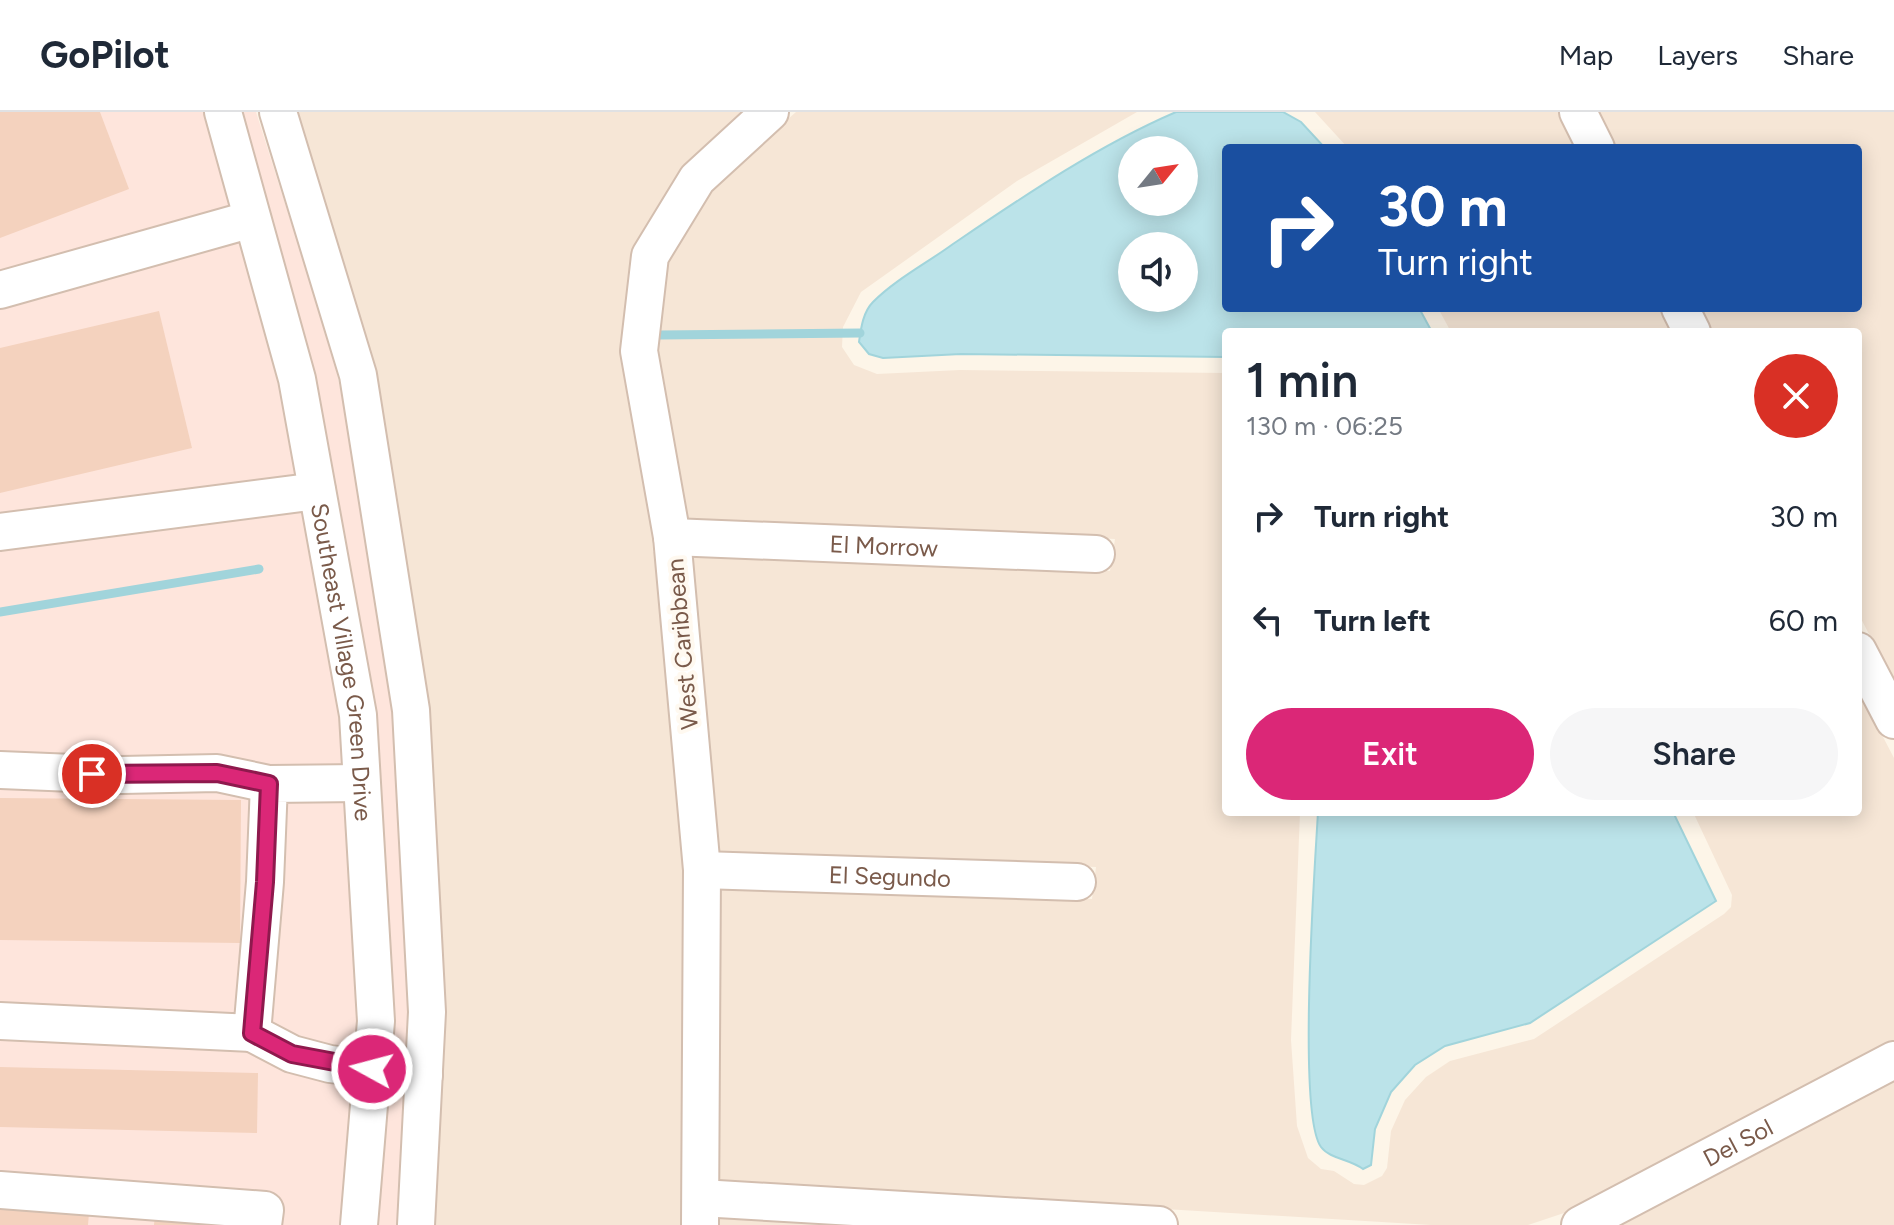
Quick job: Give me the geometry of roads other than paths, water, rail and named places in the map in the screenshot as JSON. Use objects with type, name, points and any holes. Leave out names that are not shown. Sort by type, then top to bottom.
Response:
[{"type":"street","name":"Southeast Village Green Drive","points":[[223,112],[297,379],[358,715],[376,1021],[359,1225]]},
{"type":"street","points":[[278,112],[358,375],[411,710],[427,1012],[416,1225]]},
{"type":"street","name":"West Caribbean","points":[[701,1212],[702,870],[672,537],[639,351],[650,256],[697,179],[770,112]]},
{"type":"street","points":[[1578,112],[1594,144]]},
{"type":"street","points":[[0,290],[252,219]]},
{"type":"street","points":[[0,532],[317,491]]},
{"type":"street","name":"El Morrow","points":[[672,537],[1096,554]]},
{"type":"street","points":[[1862,659],[1894,720]]},
{"type":"street","points":[[0,770],[122,775],[217,773],[269,784],[361,783]]},
{"type":"street","points":[[252,1033],[265,882],[269,784]]},
{"type":"street","name":"El Segundo","points":[[702,870],[1077,882]]},
{"type":"street","points":[[0,1021],[252,1033],[292,1054],[424,1075]]},
{"type":"street","name":"Del Sol","points":[[1580,1225],[1894,1060]]},
{"type":"street","points":[[0,1190],[123,1212],[265,1210],[263,1225]]},
{"type":"street","points":[[701,1212],[1159,1225]]},
{"type":"water","points":[[1176,112],[1283,112],[1301,122],[1321,144],[1222,144],[1222,312],[1421,312],[1430,328],[1222,328],[1222,357],[961,354],[883,358],[869,354],[859,342],[863,320],[873,302],[892,286],[1062,173],[1118,140],[1118,216],[1198,216],[1198,136],[1126,136]]},
{"type":"water","points":[[1318,816],[1675,816],[1716,901],[1530,1023],[1445,1046],[1415,1065],[1391,1092],[1375,1129],[1371,1165],[1363,1169],[1325,1151],[1314,1125],[1309,1040]]},
{"type":"waterway","points":[[659,335],[860,333]]},
{"type":"waterway","points":[[0,612],[259,569]]}]
